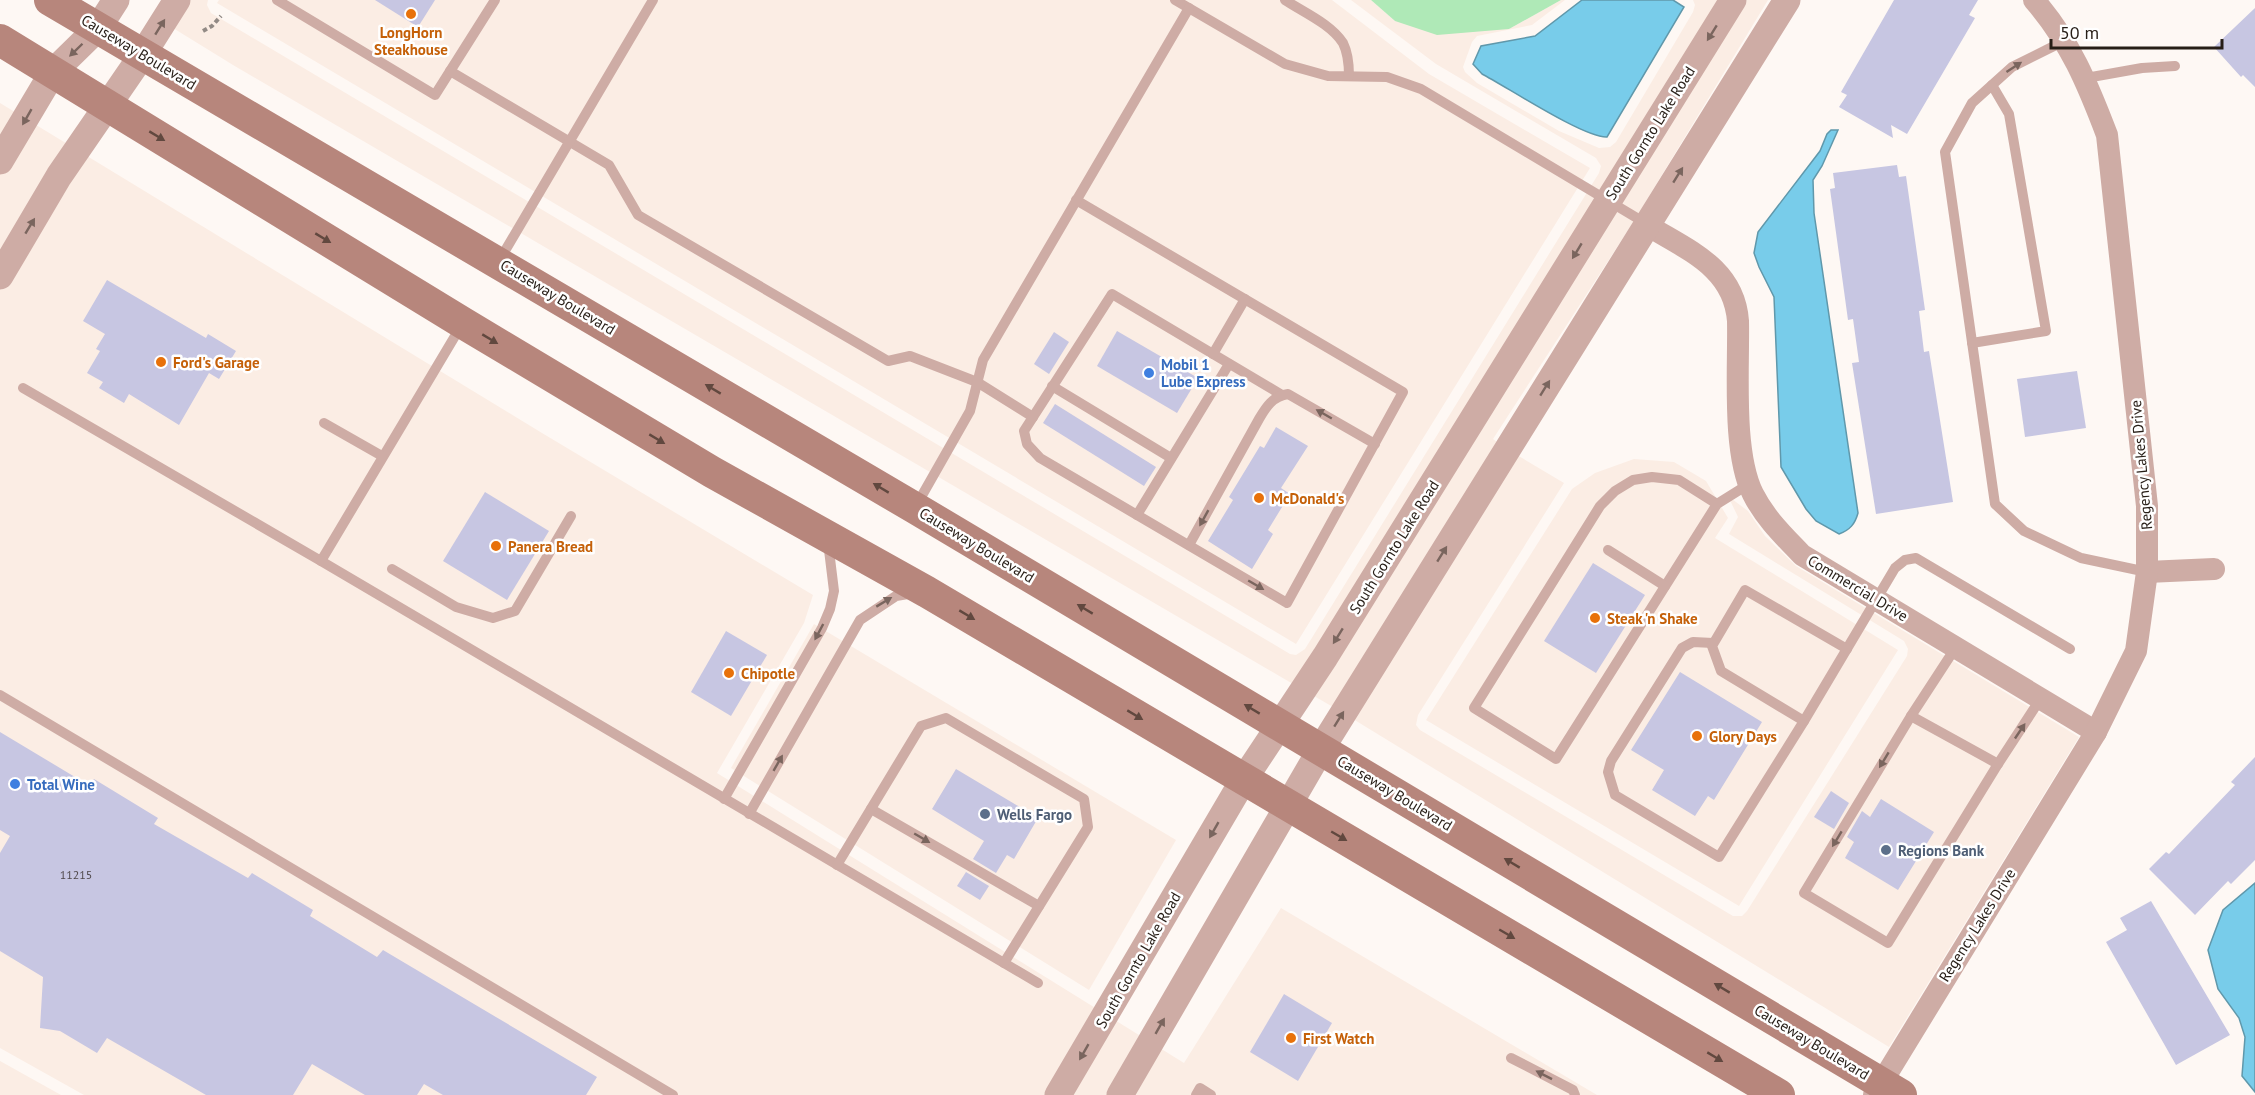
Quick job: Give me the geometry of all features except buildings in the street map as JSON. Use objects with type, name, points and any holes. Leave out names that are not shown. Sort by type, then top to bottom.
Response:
[{"type":"main road","name":"Causeway Boulevard","points":[[50,0],[499,262],[1321,749],[1885,1091]]},
{"type":"main road","points":[[0,40],[712,472],[927,592],[1779,1095]]},
{"type":"street","points":[[0,161],[53,72],[98,28],[116,0]]},
{"type":"street","points":[[0,276],[59,176],[143,54],[177,0]]},
{"type":"street","name":"South Gornto Lake Road","points":[[1058,1095],[1244,779],[1332,647],[1470,427],[1732,0]]},
{"type":"street","points":[[1120,1095],[1321,749],[1787,0]]},
{"type":"street","name":"Regency Lakes Drive","points":[[1885,1091],[2096,732],[2136,651],[2147,572],[2147,506],[2107,135],[2085,78],[2050,18],[2034,0]]},
{"type":"street","name":"Commercial Drive","points":[[1647,225],[1707,262],[1720,274],[1737,304],[1741,458],[1753,494],[1774,526],[1802,555],[2096,732]]},
{"type":"street","points":[[2147,572],[2214,569]]},
{"type":"lane","points":[[277,0],[435,94],[495,0]]},
{"type":"lane","points":[[499,262],[653,0]]},
{"type":"lane","points":[[1176,0],[1285,64],[1328,76],[1387,77],[1421,88],[1647,225]]},
{"type":"lane","points":[[1285,0],[1330,29],[1343,43],[1349,76]]},
{"type":"lane","points":[[915,508],[970,411],[983,360],[1189,8]]},
{"type":"lane","points":[[2064,41],[2012,67],[1972,103],[1945,152],[1995,504],[2024,531],[2081,558],[2147,572]]},
{"type":"lane","points":[[2085,78],[2142,68],[2175,66]]},
{"type":"lane","points":[[450,71],[609,165],[638,215],[888,361],[910,356],[977,382],[1033,417]]},
{"type":"lane","points":[[1972,343],[2046,331],[2009,114],[1992,85]]},
{"type":"lane","points":[[1076,200],[1403,392],[1287,603],[1040,458],[1027,444],[1024,431],[1112,294],[1282,395]]},
{"type":"lane","points":[[1213,354],[1245,299]]},
{"type":"lane","points":[[321,561],[463,323]]},
{"type":"lane","points":[[1137,515],[1229,363]]},
{"type":"lane","points":[[1052,386],[1171,458]]},
{"type":"lane","points":[[24,388],[1038,982]]},
{"type":"lane","points":[[1189,545],[1258,419],[1268,404],[1282,395],[1288,394],[1375,444]]},
{"type":"lane","points":[[324,423],[382,456]]},
{"type":"lane","points":[[1717,504],[1679,480],[1652,477],[1633,480],[1615,491],[1600,506],[1474,708],[1556,759],[1717,504],[1749,484]]},
{"type":"lane","points":[[392,569],[456,607],[493,618],[515,611],[571,516]]},
{"type":"lane","points":[[724,799],[822,628],[830,609],[834,591],[827,535]]},
{"type":"lane","points":[[1608,550],[1665,586]]},
{"type":"lane","points":[[1713,643],[1693,642],[1682,648],[1611,761],[1608,772],[1615,795],[1719,858],[1804,722],[1895,568],[1905,560],[1916,558],[2070,649]]},
{"type":"lane","points":[[1804,722],[1721,671],[1713,643],[1745,590],[1847,649]]},
{"type":"lane","points":[[749,813],[860,620],[896,596],[927,592]]},
{"type":"lane","points":[[1956,647],[1911,716],[1804,893],[1888,943],[2041,698]]},
{"type":"lane","points":[[0,696],[673,1095]]},
{"type":"lane","points":[[1911,716],[1998,764]]},
{"type":"lane","points":[[837,865],[921,726],[946,718],[1084,800],[1088,827],[1004,963]]},
{"type":"lane","points":[[871,809],[1040,906]]},
{"type":"lane","points":[[1511,1058],[1573,1090],[1575,1095]]},
{"type":"lane","points":[[1196,1095],[1200,1088],[1212,1095]]},
{"type":"path","points":[[203,31],[212,27],[221,16]]},
{"type":"shaded area","points":[[191,0],[208,0],[207,5],[211,13],[1290,654],[1296,655],[1305,649],[1599,173],[1601,166],[1596,158],[1436,64],[1351,0],[1371,0],[1395,21],[1509,29],[1561,0],[1565,0],[1532,25],[1477,36],[1472,42],[1463,67],[1477,83],[1559,131],[1599,148],[1610,147],[1616,142],[1693,12],[1695,5],[1693,0],[1719,0],[1293,684],[173,28]]},
{"type":"shaded area","points":[[219,0],[1332,0],[1429,74],[1590,168],[1296,644],[217,3]]},
{"type":"shaded area","points":[[1747,0],[1768,0],[1634,221],[1493,439],[1497,442],[1333,707],[1314,696]]},
{"type":"shaded area","points":[[0,103],[813,595],[804,623],[717,773],[1184,1063],[1281,908],[1597,1095],[84,1095],[0,1048]]},
{"type":"shaded area","points":[[1517,455],[1564,483],[1418,715],[1416,725],[1420,730],[1733,916],[1742,916],[1747,911],[1907,656],[1908,649],[1904,641],[1729,534],[1738,517],[1728,496],[1748,511],[1765,536],[1796,566],[2079,737],[1889,1047],[1353,719]]},
{"type":"shaded area","points":[[1634,459],[1674,462],[1706,481],[1728,518],[1715,538],[1898,650],[1739,906],[1426,720],[1572,489],[1595,473]]},
{"type":"shaded area","points":[[814,624],[1176,840],[1089,990],[731,768]]},
{"type":"shaded area","points":[[0,1061],[61,1095],[0,1095]]},
{"type":"green space","points":[[1371,0],[1561,0],[1509,29],[1437,35],[1395,21]]},
{"type":"water","points":[[1582,0],[1673,0],[1684,7],[1607,137],[1581,129],[1545,111],[1482,74],[1473,64],[1481,46],[1535,36]]},
{"type":"water","points":[[1831,130],[1838,130],[1813,180],[1814,213],[1858,513],[1852,526],[1839,534],[1816,521],[1806,509],[1781,467],[1774,297],[1754,253],[1758,232],[1820,151]]},
{"type":"water","points":[[2255,883],[2255,1092],[2242,1076],[2245,1037],[2239,1018],[2218,989],[2208,950],[2223,910]]},
{"type":"place","name":"LongHorn Steakhouse","points":[[411,14]]},
{"type":"place","name":"Ford's Garage","points":[[161,362]]},
{"type":"place","name":"Mobil 1 Lube Express","points":[[1149,373]]},
{"type":"place","name":"McDonald's","points":[[1259,498]]},
{"type":"place","name":"Panera Bread","points":[[496,546]]},
{"type":"place","name":"Steak 'n Shake","points":[[1595,618]]},
{"type":"place","name":"Chipotle","points":[[729,673]]},
{"type":"place","name":"Glory Days","points":[[1697,736]]},
{"type":"place","name":"Total Wine","points":[[15,784]]},
{"type":"place","name":"Wells Fargo","points":[[985,814]]},
{"type":"place","name":"Regions Bank","points":[[1886,850]]},
{"type":"place","name":"First Watch","points":[[1291,1038]]}]
